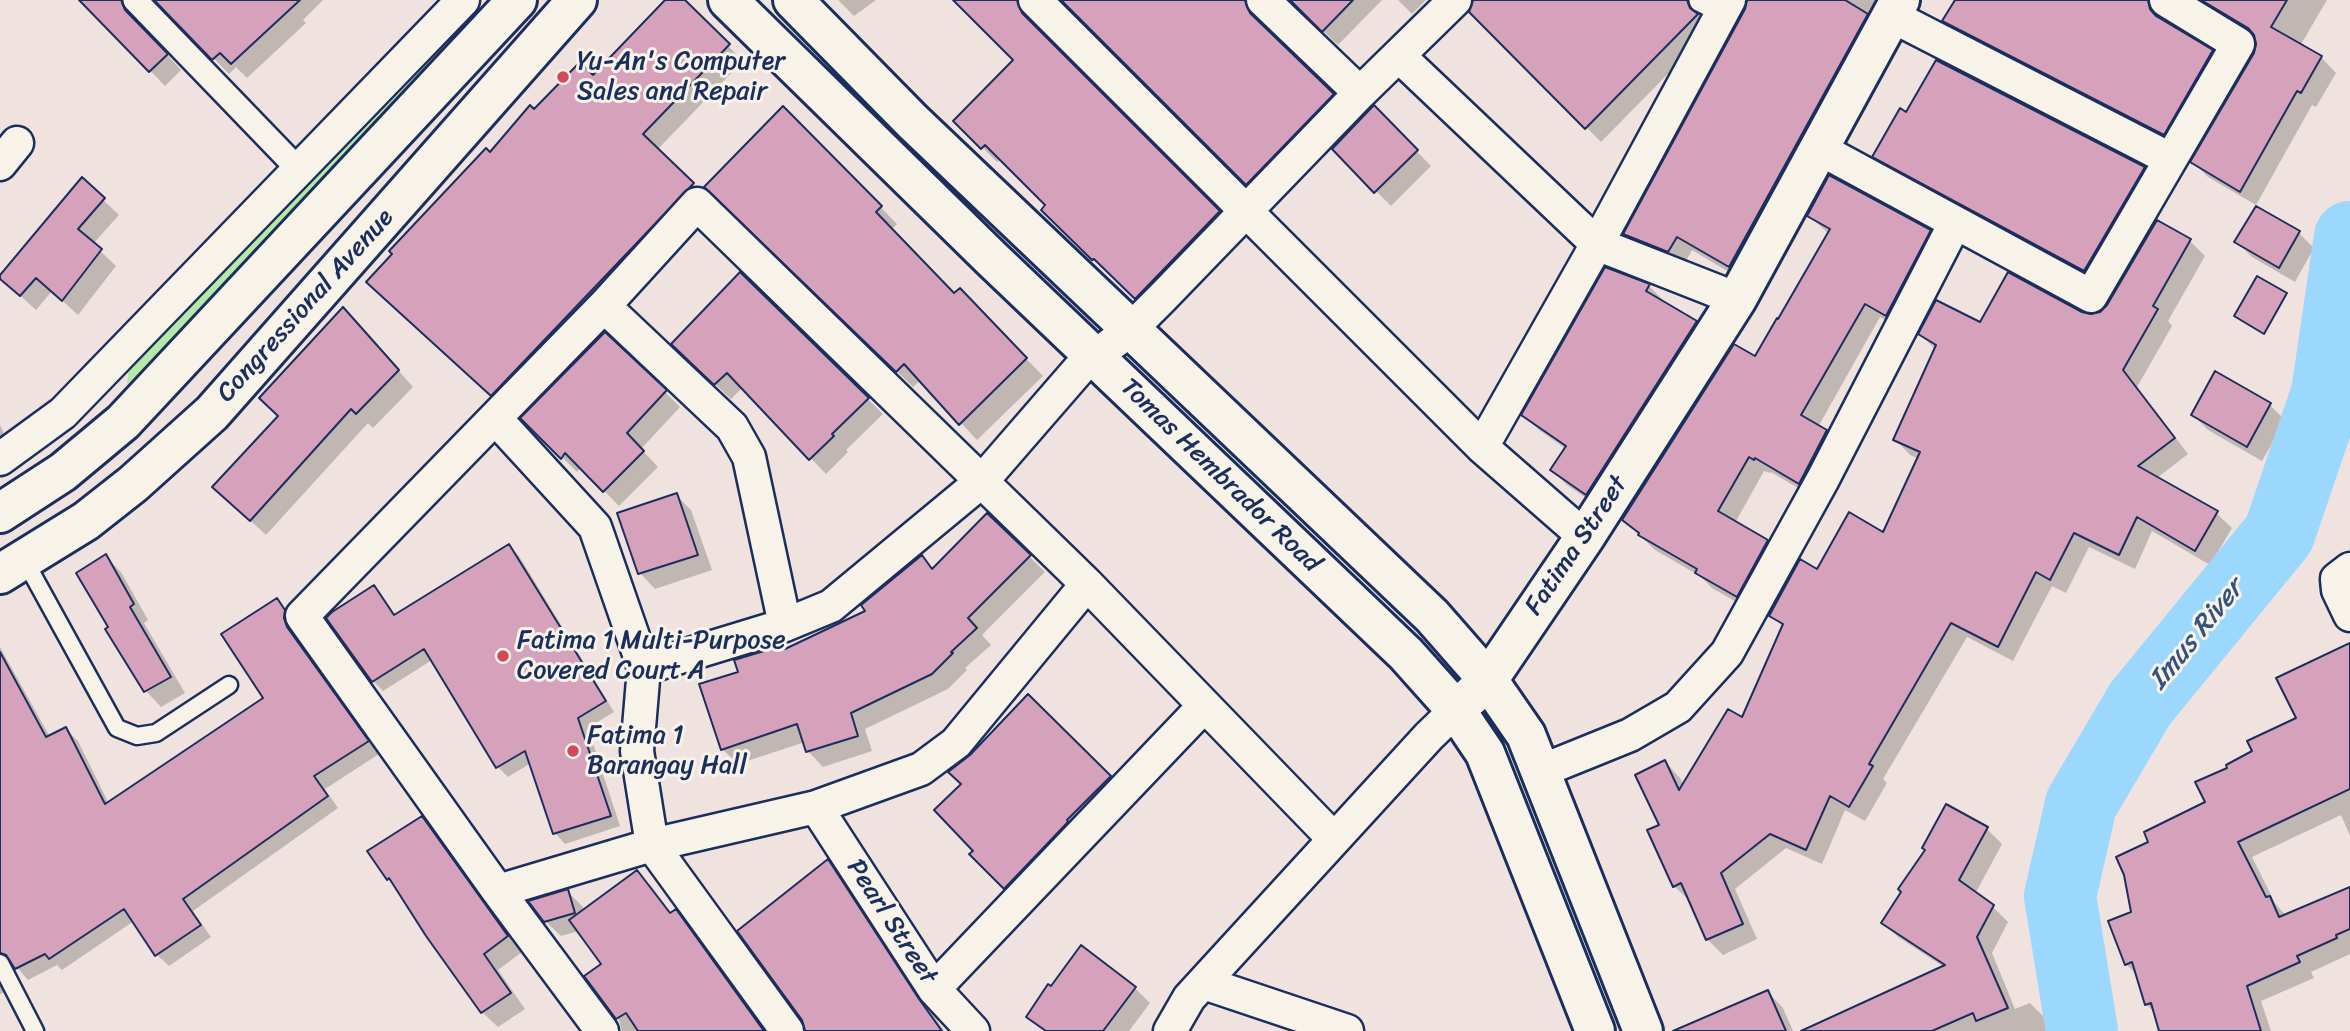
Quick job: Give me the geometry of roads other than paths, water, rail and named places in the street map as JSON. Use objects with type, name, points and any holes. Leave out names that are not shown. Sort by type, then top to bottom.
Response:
[{"type":"street","points":[[135,0],[299,170]]},
{"type":"street","points":[[0,459],[63,413],[463,0]]},
{"type":"street","name":"Congressional Avenue","points":[[0,513],[63,472],[123,422],[517,0]]},
{"type":"street","name":"Congressional Avenue","points":[[12,566],[86,521],[133,484],[212,413],[577,0]]},
{"type":"street","name":"Tomas Hembrador Road","points":[[728,0],[992,259],[1406,654],[1456,710],[1485,753],[1595,1031]]},
{"type":"street","name":"Tomas Hembrador Road","points":[[793,0],[912,121],[1432,616],[1488,680],[1526,735],[1643,1031]]},
{"type":"street","points":[[1035,0],[1482,447],[1586,537]]},
{"type":"street","points":[[1263,0],[1360,93]]},
{"type":"street","points":[[644,668],[785,625],[831,606],[982,481],[1080,368],[1131,329],[1360,93],[1455,0]]},
{"type":"street","points":[[1482,447],[1597,244],[1718,4]]},
{"type":"street","points":[[1818,148],[2091,296],[2238,44],[2180,4]]},
{"type":"street","points":[[1896,8],[2170,159]]},
{"type":"street","name":"Fatima Street","points":[[1170,1031],[1189,998],[1429,736],[1488,680],[1586,537],[1737,299],[1896,8]]},
{"type":"street","points":[[1399,56],[1597,244],[1737,299]]},
{"type":"street","points":[[602,1031],[498,891],[302,616],[604,306],[697,204],[1087,584],[1334,839]]},
{"type":"street","points":[[1541,771],[1630,735],[1678,707],[1727,653],[1823,479],[1955,223]]},
{"type":"street","points":[[604,306],[732,427],[749,457],[785,625]]},
{"type":"street","points":[[495,418],[595,527],[644,668],[637,751],[652,845],[787,1031]]},
{"type":"street","points":[[2350,569],[2337,579],[2338,590],[2350,615]]},
{"type":"street","points":[[498,891],[652,845],[816,807],[921,769],[956,743],[1087,584]]},
{"type":"street","points":[[934,989],[1204,706]]},
{"type":"street","name":"Pearl Street","points":[[816,807],[934,989],[973,1031]]},
{"type":"street","points":[[1204,983],[1347,1031]]},
{"type":"lane","points":[[12,566],[117,728],[137,736],[156,733],[229,685]]},
{"type":"lane","points":[[0,963],[35,1031]]},
{"type":"waterway","name":"Imus River","points":[[2082,1031],[2060,896],[2081,804],[2140,704],[2279,534],[2327,393],[2350,237]]},
{"type":"place","name":"Yu-An's Computer Sales and Repair","points":[[563,77]]},
{"type":"place","name":"Fatima 1 Multi-Purpose Covered Court A","points":[[503,656]]},
{"type":"place","name":"Fatima 1 Barangay Hall","points":[[573,751]]}]
